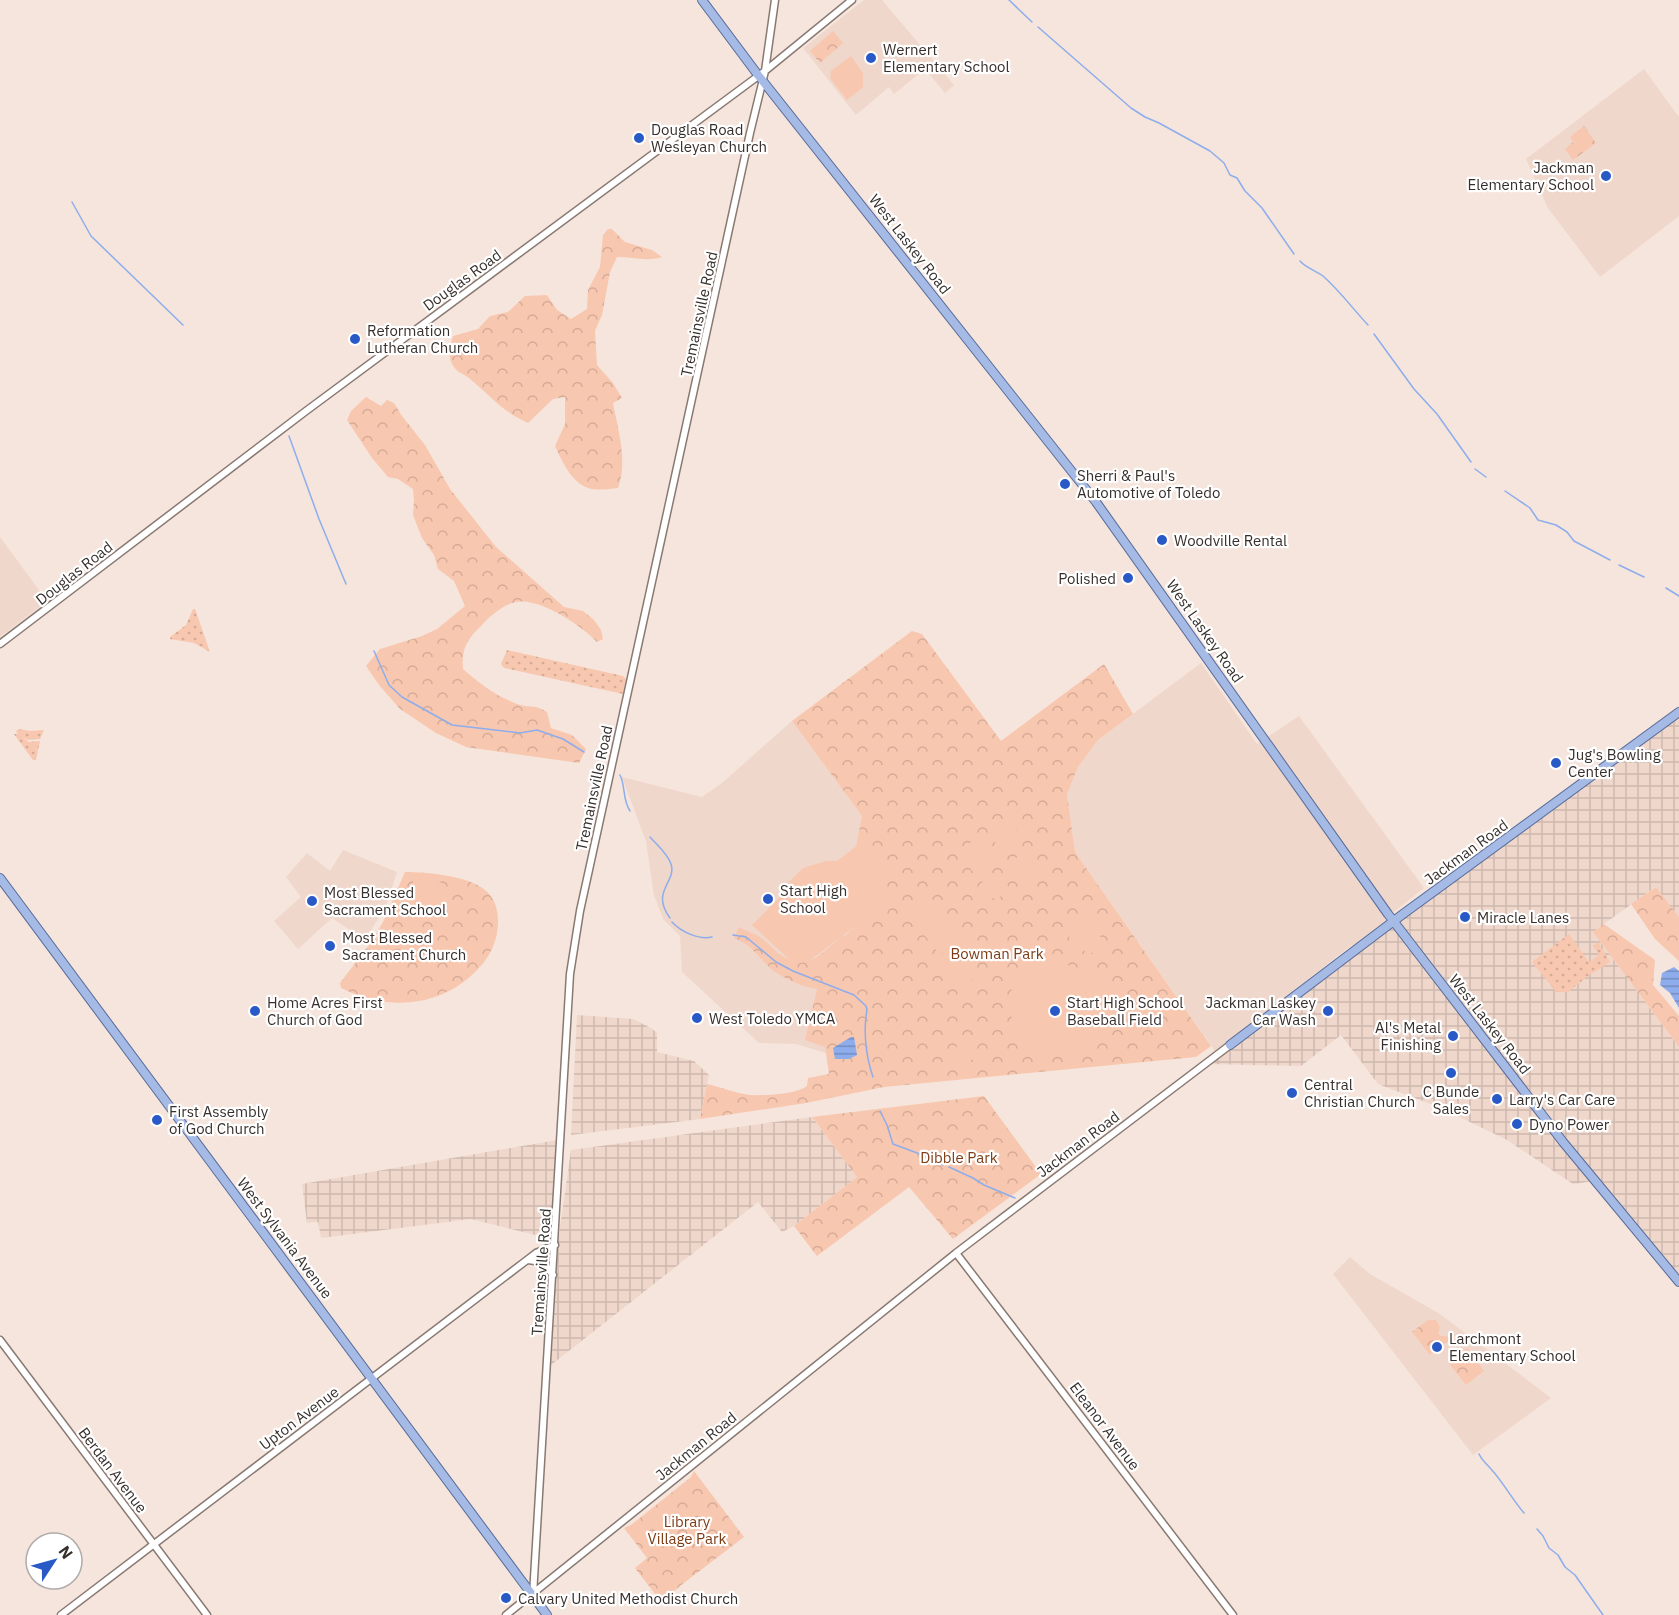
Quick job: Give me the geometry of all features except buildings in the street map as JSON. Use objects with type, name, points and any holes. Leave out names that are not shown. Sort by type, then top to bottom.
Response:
[{"type":"main road","name":"West Laskey Road","points":[[702,0],[1096,502],[1394,922],[1563,1142],[1679,1282]]},
{"type":"main road","name":"Jackman Road","points":[[1230,1045],[1679,712]]},
{"type":"main road","name":"West Sylvania Avenue","points":[[0,878],[548,1615]]},
{"type":"street","name":"Tremainsville Road","points":[[533,1595],[570,976],[580,910],[762,75],[775,0]]},
{"type":"street","name":"Douglas Road","points":[[0,644],[324,398],[762,75],[852,0]]},
{"type":"street","name":"Jackman Road","points":[[506,1615],[956,1253],[1230,1045]]},
{"type":"street","name":"Upton Avenue","points":[[61,1615],[527,1260],[555,1245]]},
{"type":"street","name":"Eleanor Avenue","points":[[956,1253],[1233,1615]]},
{"type":"street","points":[[527,1260],[542,1262],[553,1275]]},
{"type":"street","name":"Berdan Avenue","points":[[0,1340],[207,1615]]},
{"type":"shaded area","name":"Wernert Elementary School","points":[[864,0],[882,0],[954,85],[945,93],[925,69],[894,94],[889,87],[856,115],[803,48]]},
{"type":"shaded area","name":"Jackman Elementary School","points":[[1644,69],[1679,117],[1679,216],[1600,277],[1548,208],[1526,159]]},
{"type":"shaded area","points":[[0,537],[47,601],[0,637]]},
{"type":"shaded area","points":[[1201,663],[1257,744],[1299,716],[1424,888],[1385,919],[1425,971],[1391,998],[1352,945],[1215,1051],[1075,852],[1067,794],[1078,767],[1098,740]]},
{"type":"shaded area","points":[[1679,712],[1679,917],[1655,887],[1593,932],[1679,1047],[1679,1282],[1595,1181],[1573,1184],[1507,1140],[1441,1108],[1378,1084],[1341,1035],[1301,1066],[1205,1064]]},
{"type":"shaded area","name":"Start High School","points":[[792,721],[862,816],[856,846],[884,883],[881,1070],[796,1044],[759,1043],[682,972],[680,936],[663,919],[654,895],[646,841],[622,777],[702,797],[722,783]]},
{"type":"shaded area","points":[[343,850],[397,872],[386,906],[365,940],[332,918],[298,949],[274,921],[301,897],[286,877],[307,853],[330,871]]},
{"type":"shaded area","points":[[577,1015],[633,1019],[657,1033],[657,1052],[694,1061],[709,1075],[700,1119],[571,1135]]},
{"type":"shaded area","points":[[812,1117],[857,1177],[794,1226],[782,1232],[758,1202],[551,1365],[558,1241],[571,1150]]},
{"type":"shaded area","points":[[557,1140],[551,1239],[471,1219],[321,1238],[318,1222],[307,1223],[302,1184]]},
{"type":"shaded area","name":"Larchmont Elementary School","points":[[1350,1257],[1370,1274],[1440,1314],[1551,1398],[1473,1455],[1333,1274]]},
{"type":"green space","points":[[833,31],[843,43],[820,63],[810,51]]},
{"type":"green space","points":[[851,56],[863,73],[863,87],[847,100],[830,78],[831,71]]},
{"type":"green space","points":[[1584,126],[1596,143],[1573,160],[1565,149],[1573,142],[1570,137]]},
{"type":"green space","points":[[608,229],[612,229],[625,242],[652,250],[662,257],[645,259],[617,257],[610,272],[602,315],[595,331],[597,365],[613,383],[622,398],[613,403],[621,446],[622,467],[618,488],[599,490],[588,488],[577,481],[555,446],[565,424],[565,397],[553,399],[528,423],[503,408],[457,370],[450,360],[450,352],[453,336],[478,329],[490,316],[508,312],[525,296],[547,295],[557,310],[571,319],[587,309],[588,290],[600,267],[603,235]]},
{"type":"green space","points":[[366,397],[381,406],[387,400],[394,403],[425,445],[450,489],[496,547],[564,607],[583,611],[601,630],[603,639],[597,642],[580,627],[558,613],[522,601],[504,607],[488,619],[469,640],[463,656],[463,669],[483,685],[512,702],[547,712],[551,728],[572,735],[586,749],[579,763],[466,747],[436,733],[400,709],[366,666],[380,649],[437,629],[465,606],[454,581],[438,569],[434,555],[422,538],[413,515],[413,489],[398,479],[388,477],[372,458],[347,420],[351,411]]},
{"type":"green space","points":[[195,609],[210,652],[194,643],[170,639],[186,625]]},
{"type":"green space","name":"Bowman Park","points":[[912,631],[922,634],[1001,741],[1104,664],[1133,714],[1098,740],[1078,767],[1067,794],[1075,852],[1211,1046],[1196,1057],[884,1087],[806,1103],[700,1119],[707,1084],[745,1094],[772,1095],[802,1089],[807,1086],[808,1078],[829,1074],[825,1047],[805,1040],[817,989],[783,977],[771,969],[748,946],[734,938],[739,927],[763,939],[778,953],[789,959],[806,962],[820,955],[845,936],[879,903],[884,883],[856,846],[862,816],[792,721]]},
{"type":"green space","points":[[507,650],[623,676],[626,679],[623,694],[504,668],[501,664]]},
{"type":"green space","points":[[18,729],[44,730],[40,739],[28,740],[21,736],[29,742],[40,741],[36,760],[33,760],[14,734],[18,734],[16,732]]},
{"type":"green space","points":[[1008,823],[1017,830],[1018,837],[1004,851],[1000,850],[989,832],[997,824]]},
{"type":"green space","points":[[867,838],[888,865],[885,904],[809,961],[801,963],[791,961],[752,925],[779,898],[787,884],[803,868],[826,861],[837,861]]},
{"type":"green space","points":[[971,842],[981,842],[989,862],[972,871],[965,862],[964,852]]},
{"type":"green space","points":[[1024,851],[1037,858],[1039,865],[1033,878],[1025,883],[1020,880],[1010,865]]},
{"type":"green space","points":[[405,872],[458,878],[485,890],[495,905],[498,922],[489,955],[481,966],[462,983],[429,999],[412,1002],[376,1000],[341,988],[340,983],[369,945],[383,922]]},
{"type":"green space","points":[[995,873],[1000,873],[1009,888],[1003,896],[990,899],[984,893],[982,881]]},
{"type":"green space","points":[[416,879],[443,883],[441,895],[428,907],[413,907],[413,881]]},
{"type":"green space","points":[[1656,887],[1679,917],[1679,961],[1655,939],[1631,904]]},
{"type":"green space","points":[[930,896],[962,937],[940,955],[908,914]]},
{"type":"green space","points":[[1083,918],[1101,923],[1100,949],[1095,954],[1068,946],[1071,927]]},
{"type":"green space","points":[[1604,924],[1655,960],[1653,985],[1679,1016],[1679,1047],[1593,932]]},
{"type":"green space","points":[[1569,934],[1589,962],[1599,955],[1593,946],[1598,942],[1610,962],[1568,992],[1556,992],[1532,962]]},
{"type":"green space","name":"Start High School Baseball Field","points":[[1050,960],[1110,977],[1115,988],[1112,996],[1108,997],[1093,1041],[1066,1054],[1052,1055],[1026,1042],[1011,1017],[1010,1001],[1017,979],[1034,961]]},
{"type":"green space","points":[[947,961],[962,961],[972,967],[974,976],[965,988],[953,988],[944,982],[943,966]]},
{"type":"green space","points":[[963,1044],[972,1047],[974,1056],[970,1062],[956,1064],[954,1050]]},
{"type":"green space","name":"Dibble Park","points":[[984,1096],[1041,1174],[953,1239],[909,1187],[817,1256],[794,1226],[857,1177],[812,1117]]},
{"type":"green space","points":[[1428,1320],[1436,1320],[1440,1327],[1438,1334],[1447,1336],[1450,1340],[1430,1355],[1412,1332]]},
{"type":"green space","points":[[1467,1348],[1484,1371],[1466,1385],[1448,1362]]},
{"type":"green space","name":"Library Village Park","points":[[694,1471],[744,1537],[680,1586],[662,1603],[635,1568],[647,1558],[624,1528],[631,1525],[691,1477]]},
{"type":"water","points":[[1674,967],[1679,971],[1679,1008],[1670,993],[1660,985],[1662,973]]},
{"type":"water","points":[[854,1037],[857,1055],[849,1059],[835,1059],[833,1048]]},
{"type":"waterway","points":[[1009,0],[1032,22]]},
{"type":"waterway","points":[[1038,27],[1131,108],[1210,151],[1224,163],[1230,175],[1237,178],[1245,191],[1262,208],[1294,254]]},
{"type":"waterway","points":[[72,202],[91,236],[183,325]]},
{"type":"waterway","points":[[1300,261],[1323,276],[1368,325]]},
{"type":"waterway","points":[[1374,334],[1414,389],[1437,414],[1471,462]]},
{"type":"waterway","points":[[289,436],[319,519],[346,584]]},
{"type":"waterway","points":[[1475,469],[1486,477]]},
{"type":"waterway","points":[[1505,491],[1530,508],[1538,520],[1556,525],[1567,532],[1574,541],[1610,560]]},
{"type":"waterway","points":[[1619,565],[1644,577]]},
{"type":"waterway","points":[[1666,588],[1679,596]]},
{"type":"waterway","points":[[374,651],[389,685],[402,697],[452,725],[520,733],[537,730],[563,739],[584,752]]},
{"type":"waterway","points":[[620,775],[630,811]]},
{"type":"waterway","points":[[650,837],[665,853],[671,864],[671,876],[663,894],[665,909],[670,918]]},
{"type":"waterway","points":[[672,922],[690,934],[712,937]]},
{"type":"waterway","points":[[733,935],[746,937],[776,962],[854,995],[866,1006],[866,1044],[873,1077]]},
{"type":"waterway","points":[[880,1111],[893,1144],[943,1165]]},
{"type":"waterway","points":[[949,1167],[1015,1198]]},
{"type":"waterway","points":[[1479,1454],[1524,1513]]},
{"type":"waterway","points":[[1537,1529],[1549,1548],[1575,1575],[1603,1615]]},
{"type":"place","name":"Wernert Elementary School","points":[[871,58]]},
{"type":"place","name":"Douglas Road Wesleyan Church","points":[[639,138]]},
{"type":"place","name":"Jackman Elementary School","points":[[1606,176]]},
{"type":"place","name":"Reformation Lutheran Church","points":[[355,339]]},
{"type":"place","name":"Sherri & Paul's Automotive of Toledo","points":[[1065,484]]},
{"type":"place","name":"Woodville Rental","points":[[1162,540]]},
{"type":"place","name":"Polished","points":[[1128,578]]},
{"type":"place","name":"Jug's Bowling Center","points":[[1556,763]]},
{"type":"place","name":"Start High School","points":[[768,899]]},
{"type":"place","name":"Most Blessed Sacrament School","points":[[312,901]]},
{"type":"place","name":"Miracle Lanes","points":[[1465,917]]},
{"type":"place","name":"Most Blessed Sacrament Church","points":[[330,946]]},
{"type":"place","name":"Home Acres First Church of God","points":[[255,1011]]},
{"type":"place","name":"Start High School Baseball Field","points":[[1055,1011]]},
{"type":"place","name":"Jackman Laskey Car Wash","points":[[1328,1011]]},
{"type":"place","name":"West Toledo YMCA","points":[[697,1018]]},
{"type":"place","name":"Al's Metal Finishing","points":[[1453,1036]]},
{"type":"place","name":"C Bunde Sales","points":[[1451,1073]]},
{"type":"place","name":"Central Christian Church","points":[[1292,1093]]},
{"type":"place","name":"Larry's Car Care","points":[[1497,1099]]},
{"type":"place","name":"First Assembly of God Church","points":[[157,1120]]},
{"type":"place","name":"Dyno Power","points":[[1517,1124]]},
{"type":"place","name":"Larchmont Elementary School","points":[[1437,1347]]},
{"type":"place","name":"Calvary United Methodist Church","points":[[506,1598]]}]
